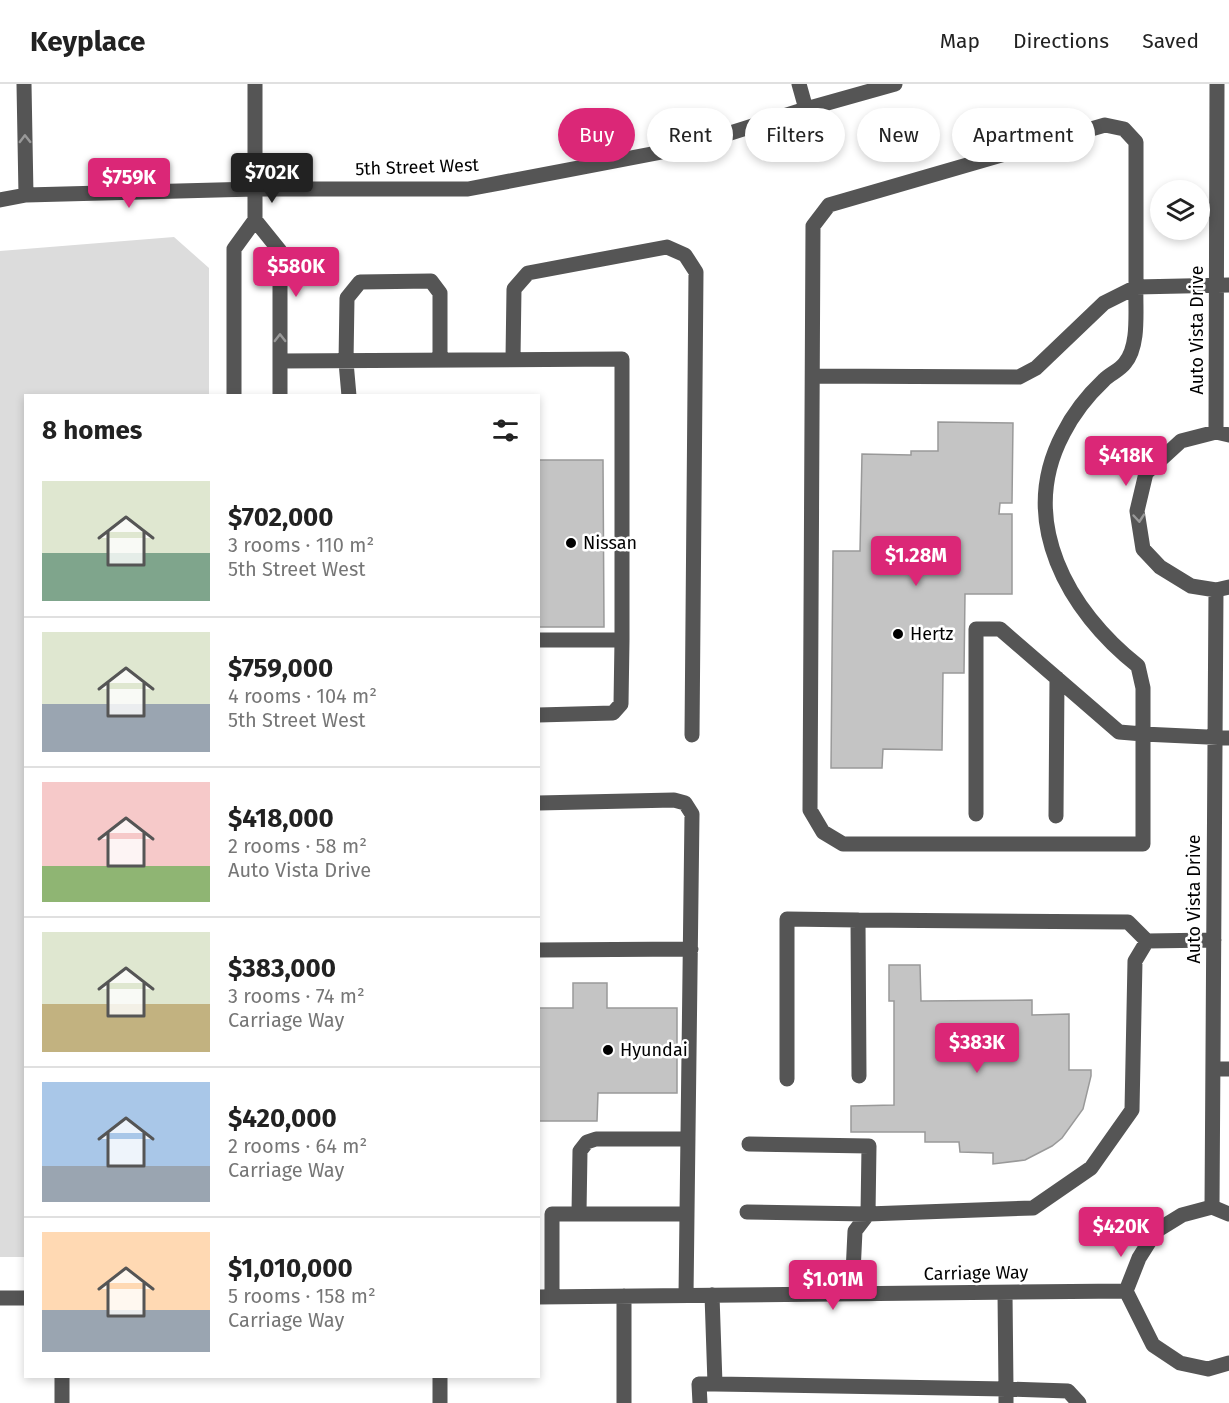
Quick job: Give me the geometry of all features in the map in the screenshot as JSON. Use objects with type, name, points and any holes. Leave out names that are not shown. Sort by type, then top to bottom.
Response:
[{"type":"street","points":[[24,84],[26,195]]},
{"type":"street","points":[[234,394],[234,249],[255,220],[255,84]]},
{"type":"street","points":[[799,84],[806,108]]},
{"type":"street","name":"5th Street West","points":[[806,108],[895,84]]},
{"type":"street","name":"Auto Vista Drive","points":[[1212,1208],[1214,940],[1222,738],[1223,588],[1191,586],[1160,567],[1143,549],[1137,511],[1146,473],[1181,441],[1223,433],[1223,285],[1217,84]]},
{"type":"street","points":[[1105,124],[1124,129],[1136,142],[1136,287],[1134,340],[1126,363],[1087,396],[1062,436],[1046,484],[1047,535],[1064,583],[1088,616],[1119,650],[1138,666],[1143,688],[1143,844],[843,844],[823,832],[810,810],[813,226],[829,205],[1105,124]]},
{"type":"street","name":"5th Street West","points":[[0,200],[26,195],[255,189],[468,189],[682,148],[745,128]]},
{"type":"street","points":[[255,220],[280,250],[280,394]]},
{"type":"street","points":[[513,358],[514,289],[528,273],[667,248],[685,255],[696,272],[692,735]]},
{"type":"street","points":[[349,394],[346,362],[347,298],[360,282],[431,281],[440,293],[440,360]]},
{"type":"street","points":[[813,375],[1019,376],[1036,368],[1104,303],[1136,287],[1223,285]]},
{"type":"street","points":[[280,361],[622,359],[621,704],[612,713],[540,715]]},
{"type":"street","points":[[976,814],[976,628],[1000,628],[1119,732],[1222,738]]},
{"type":"street","points":[[540,640],[622,640]]},
{"type":"street","points":[[1056,816],[1057,678]]},
{"type":"street","points":[[540,803],[674,800],[685,803],[692,814],[686,1296]]},
{"type":"street","points":[[787,1079],[787,919],[1128,922],[1147,941],[1214,940]]},
{"type":"street","points":[[858,920],[859,1076]]},
{"type":"street","points":[[747,1212],[868,1214],[1033,1208],[1091,1168],[1132,1110],[1135,961],[1147,941]]},
{"type":"street","points":[[540,950],[691,949]]},
{"type":"street","points":[[1212,1069],[1229,1069]]},
{"type":"street","points":[[579,1213],[580,1151],[587,1142],[596,1139],[688,1139]]},
{"type":"street","points":[[749,1144],[870,1146],[868,1214],[855,1231],[852,1294]]},
{"type":"street","points":[[1229,1214],[1212,1208],[1182,1215],[1156,1231],[1139,1258],[1126,1291],[1153,1345],[1180,1363],[1208,1369],[1229,1363]]},
{"type":"street","points":[[545,1297],[545,1214],[687,1214]]},
{"type":"street","name":"Carriage Way","points":[[545,1297],[1126,1291]]},
{"type":"street","points":[[1005,1293],[1006,1396]]},
{"type":"street","points":[[712,1295],[715,1384]]},
{"type":"street","points":[[624,1296],[624,1403]]},
{"type":"street","points":[[0,1298],[24,1298]]},
{"type":"street","points":[[62,1378],[62,1403]]},
{"type":"street","points":[[440,1378],[440,1403]]},
{"type":"street","points":[[700,1403],[699,1384],[1006,1396],[1068,1391],[1079,1403]]},
{"type":"shaded area","points":[[174,237],[209,268],[209,394],[24,394],[24,1257],[0,1257],[0,251]]},
{"type":"building","name":"Hertz","points":[[938,422],[1013,423],[1012,503],[1000,503],[999,514],[1012,514],[1012,594],[965,594],[964,673],[943,673],[942,750],[883,749],[882,768],[831,768],[833,551],[860,551],[862,454],[911,455],[911,451],[938,451]]},
{"type":"building","name":"Nissan","points":[[540,460],[603,460],[604,627],[540,627]]},
{"type":"building","points":[[889,965],[920,965],[921,1001],[1032,1000],[1032,1015],[1069,1014],[1069,1070],[1091,1070],[1091,1076],[1083,1109],[1062,1138],[1025,1160],[993,1164],[993,1153],[960,1152],[959,1142],[925,1142],[925,1132],[851,1132],[851,1106],[894,1105],[894,1001],[889,1001]]},
{"type":"building","name":"Hyundai","points":[[573,983],[607,983],[607,1008],[677,1008],[677,1093],[598,1093],[597,1121],[540,1121],[540,1008],[573,1008]]},
{"type":"place","name":"Nissan","points":[[571,543]]},
{"type":"place","name":"Hertz","points":[[898,634]]},
{"type":"place","name":"Hyundai","points":[[608,1050]]}]
